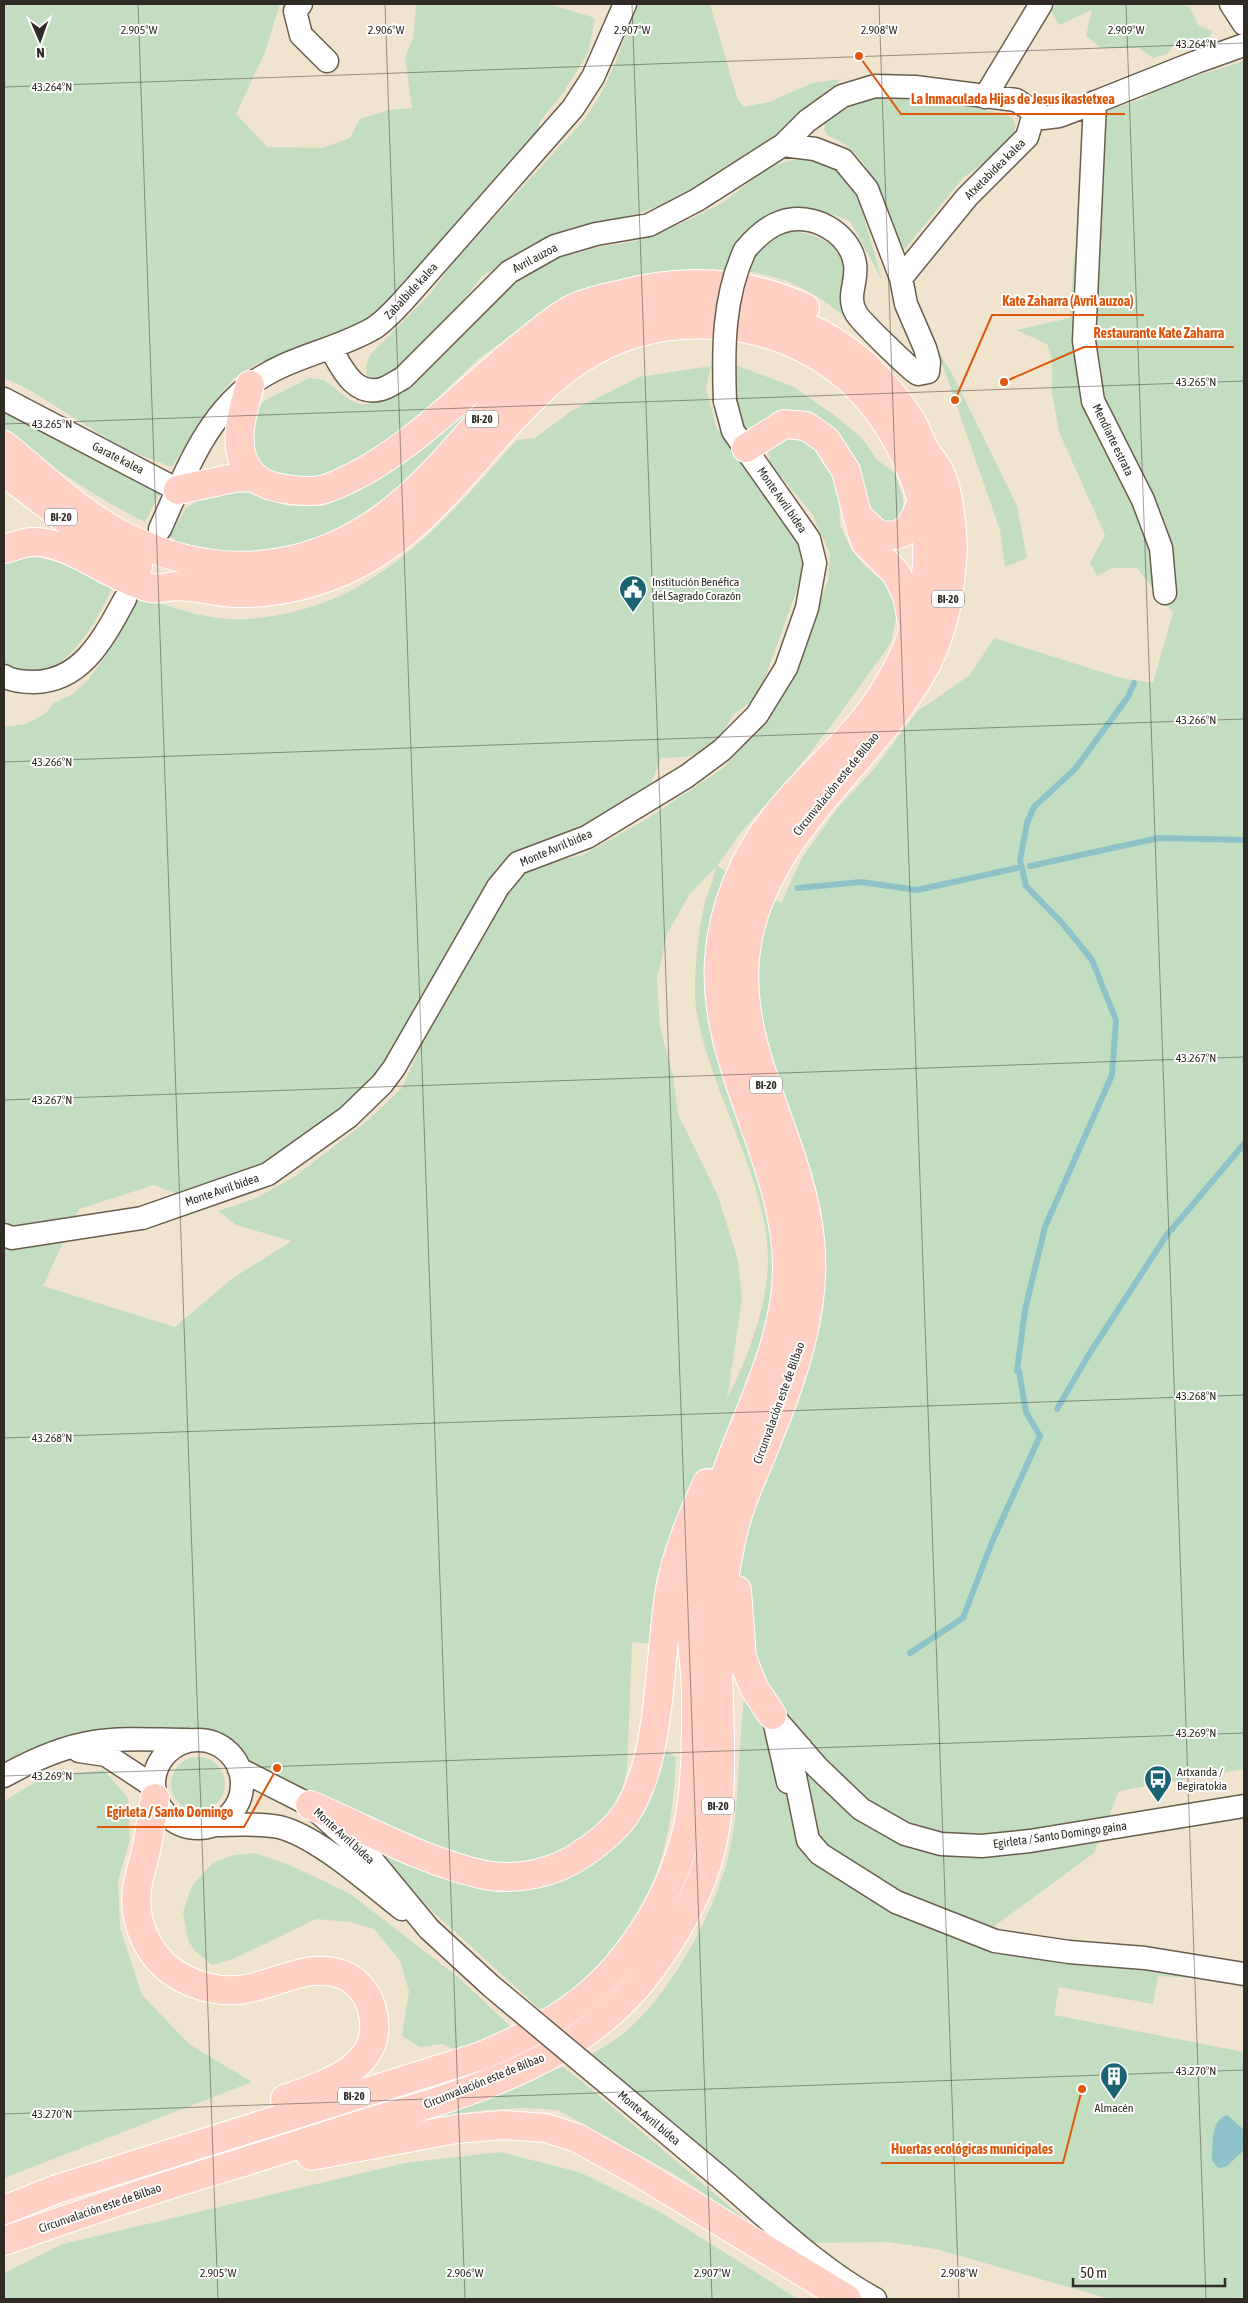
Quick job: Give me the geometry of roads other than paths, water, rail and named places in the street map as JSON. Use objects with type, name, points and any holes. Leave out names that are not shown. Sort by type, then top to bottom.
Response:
[{"type":"main road","points":[[178,490],[234,478],[254,477],[266,484],[298,491],[326,489],[369,468],[412,438],[480,379],[546,327],[575,308],[640,289],[681,283],[716,283],[770,293],[804,307],[840,328],[884,364],[910,398],[940,452],[941,472]]},
{"type":"main road","name":"Circunvalación este de Bilbao","points":[[4,445],[84,510],[121,535],[189,562],[217,566],[266,566],[302,559],[330,549],[358,534],[412,494],[517,382],[542,359],[597,325],[658,307],[707,304],[740,306],[782,317],[808,327],[860,360],[888,390],[911,420],[926,452],[941,472],[948,500],[954,546],[947,608],[926,665],[893,715],[818,802],[784,849],[768,879],[754,913],[746,944],[743,981],[751,1038],[805,1201],[812,1277],[808,1317],[798,1359],[733,1532],[720,1618],[721,1777],[718,1805],[708,1862],[688,1908],[655,1964],[641,1982],[616,2007],[574,2042],[541,2060],[434,2103],[158,2188],[4,2241]]},
{"type":"main road","name":"Circunvalación este de Bilbao","points":[[4,2210],[57,2189],[128,2166],[482,2056],[518,2040],[572,2008],[599,1985],[630,1950],[655,1911],[670,1880],[688,1829],[697,1701],[692,1630],[695,1583],[716,1502],[764,1379],[780,1328],[785,1298],[787,1261],[776,1194],[737,1080],[727,1041],[720,998],[719,956],[727,908],[750,854],[776,816],[865,719],[897,670],[909,646],[926,582],[928,557],[927,531],[922,501],[904,451],[888,422],[868,397],[830,364],[806,348],[771,334],[738,326],[698,324],[664,326],[642,331],[607,344],[571,365],[546,384],[513,416],[436,504],[416,524],[370,558],[343,571],[291,588],[233,593],[178,586]]},
{"type":"main road","points":[[250,385],[240,418],[239,437],[241,451],[254,477]]},
{"type":"main road","points":[[746,448],[784,424],[796,424],[816,431],[833,448],[846,471],[866,543],[896,573],[907,596],[913,631]]},
{"type":"main road","name":"BI-20","points":[[4,472],[55,513],[122,558],[178,586]]},
{"type":"main road","points":[[896,573],[899,550],[905,533],[913,524],[922,501]]},
{"type":"main road","points":[[858,516],[877,534],[885,536],[905,533]]},
{"type":"main road","points":[[4,549],[30,542],[47,544],[66,550],[110,572],[149,588],[178,586]]},
{"type":"main road","points":[[310,1805],[453,1867],[488,1875],[517,1877],[542,1872],[570,1862],[595,1845],[618,1825],[634,1800],[646,1768],[655,1721],[662,1644],[670,1588],[678,1553],[709,1477],[732,1457]]},
{"type":"main road","points":[[748,1488],[736,1580],[742,1658],[754,1688],[772,1715]]},
{"type":"main road","points":[[4,2194],[127,2151],[184,2135],[321,2086],[340,2077],[356,2066],[368,2052],[374,2037],[374,2016],[369,2001],[353,1979],[342,1974],[309,1971],[239,1990],[216,1989],[188,1981],[163,1965],[152,1953],[141,1930],[137,1908],[137,1885],[146,1851],[154,1792]]},
{"type":"main road","points":[[158,2188],[456,2129],[503,2125],[546,2128],[577,2138],[640,2173],[847,2299]]},
{"type":"main road","points":[[128,2166],[184,2135]]},
{"type":"street","points":[[301,4],[295,11],[301,35],[327,61]]},
{"type":"street","name":"Zabalbide kalea","points":[[160,529],[211,426],[229,404],[250,385],[273,371],[331,348],[374,328],[389,317],[573,108],[593,76],[625,4]]},
{"type":"street","points":[[985,97],[1042,4]]},
{"type":"street","points":[[1232,4],[1244,24]]},
{"type":"street","points":[[1034,114],[1043,118],[1059,116],[1244,45]]},
{"type":"street","name":"Avril auzoa","points":[[331,348],[348,379],[363,389],[382,389],[403,378],[509,272],[554,246],[596,234],[649,225],[697,200],[783,144],[807,121],[842,96],[875,86],[915,86],[1016,100],[1034,114]]},
{"type":"street","name":"Mendiarte estrata","points":[[1095,102],[1084,341],[1094,401],[1143,500],[1161,548],[1165,593]]},
{"type":"street","name":"Atxetabidea kalea","points":[[901,278],[967,197],[1028,137],[1034,114]]},
{"type":"street","points":[[783,144],[815,148],[843,160],[867,189],[901,278]]},
{"type":"street","name":"Monte Avril bidea","points":[[4,1235],[12,1238],[142,1218],[268,1174],[348,1117],[382,1084],[394,1068],[498,887],[518,863],[586,837],[687,776],[722,750],[757,715],[786,668],[807,608],[815,563],[809,539],[733,432],[725,401],[725,336],[734,273],[745,250],[756,237],[777,223],[801,220],[818,222],[834,230],[848,246],[855,264],[850,301],[856,314],[910,370],[918,374],[928,372],[929,362],[927,355],[906,304],[901,278]]},
{"type":"street","name":"Garate kalea","points":[[4,399],[178,490]]},
{"type":"street","points":[[4,676],[26,682],[45,682],[65,675],[81,666],[102,641],[125,599]]},
{"type":"street","points":[[772,1715],[781,1759],[794,1802],[801,1814]]},
{"type":"street","name":"Egirleta / Santo Domingo gaina","points":[[772,1715],[816,1767],[861,1810],[904,1834],[941,1844],[982,1846],[1030,1841],[1244,1806]]},
{"type":"street","points":[[4,1776],[36,1759],[91,1742],[113,1740],[195,1740],[217,1744],[226,1750],[239,1769],[241,1791],[238,1802],[232,1812],[214,1825],[202,1828],[179,1824],[161,1809],[154,1792],[156,1769],[164,1755],[183,1742],[195,1740]]},
{"type":"street","points":[[800,1748],[795,1759],[794,1771],[801,1814],[808,1840],[827,1859],[896,1902],[996,1941],[1069,1952],[1145,1958],[1244,1974]]},
{"type":"street","points":[[66,1750],[90,1751],[106,1756],[154,1792]]},
{"type":"street","name":"Monte Avril bidea","points":[[239,1769],[310,1805],[372,1860],[429,1929]]},
{"type":"street","name":"Monte Avril bidea","points":[[214,1825],[264,1825],[294,1832],[327,1852],[429,1929],[491,1986],[818,2260],[854,2288],[875,2299]]},
{"type":"water","points":[[1227,2115],[1243,2129],[1244,2150],[1226,2167],[1218,2168],[1212,2160],[1215,2128],[1218,2122]]},
{"type":"waterway","points":[[1017,1371],[1025,1310],[1045,1227],[1112,1075],[1116,1020],[1092,960],[1063,924],[1026,886],[1020,860],[1027,823],[1034,807],[1075,769],[1128,697],[1134,683]]},
{"type":"waterway","points":[[1030,866],[1159,838],[1244,840]]},
{"type":"waterway","points":[[798,888],[861,882],[917,890],[1017,868]]},
{"type":"waterway","points":[[1057,1409],[1088,1356],[1166,1236],[1244,1144]]},
{"type":"waterway","points":[[1019,1371],[1026,1412],[1040,1436],[1039,1439]]},
{"type":"waterway","points":[[910,1653],[963,1618],[992,1542],[1040,1436]]},
{"type":"place","name":"La Inmaculada Hijas de Jesus ikastetxea","points":[[859,56]]},
{"type":"place","name":"Restaurante Kate Zaharra","points":[[1004,382]]},
{"type":"place","name":"Kate Zaharra (Avril auzoa)","points":[[955,400]]},
{"type":"place","name":"Institución Benéfica del Sagrado Corazón","points":[[633,613]]},
{"type":"place","name":"Egirleta / Santo Domingo","points":[[277,1768]]},
{"type":"place","name":"Artxanda / Begiratokia","points":[[1158,1803]]},
{"type":"place","name":"Huertas ecológicas municipales","points":[[1082,2089]]},
{"type":"place","name":"Almacén","points":[[1114,2100]]}]
